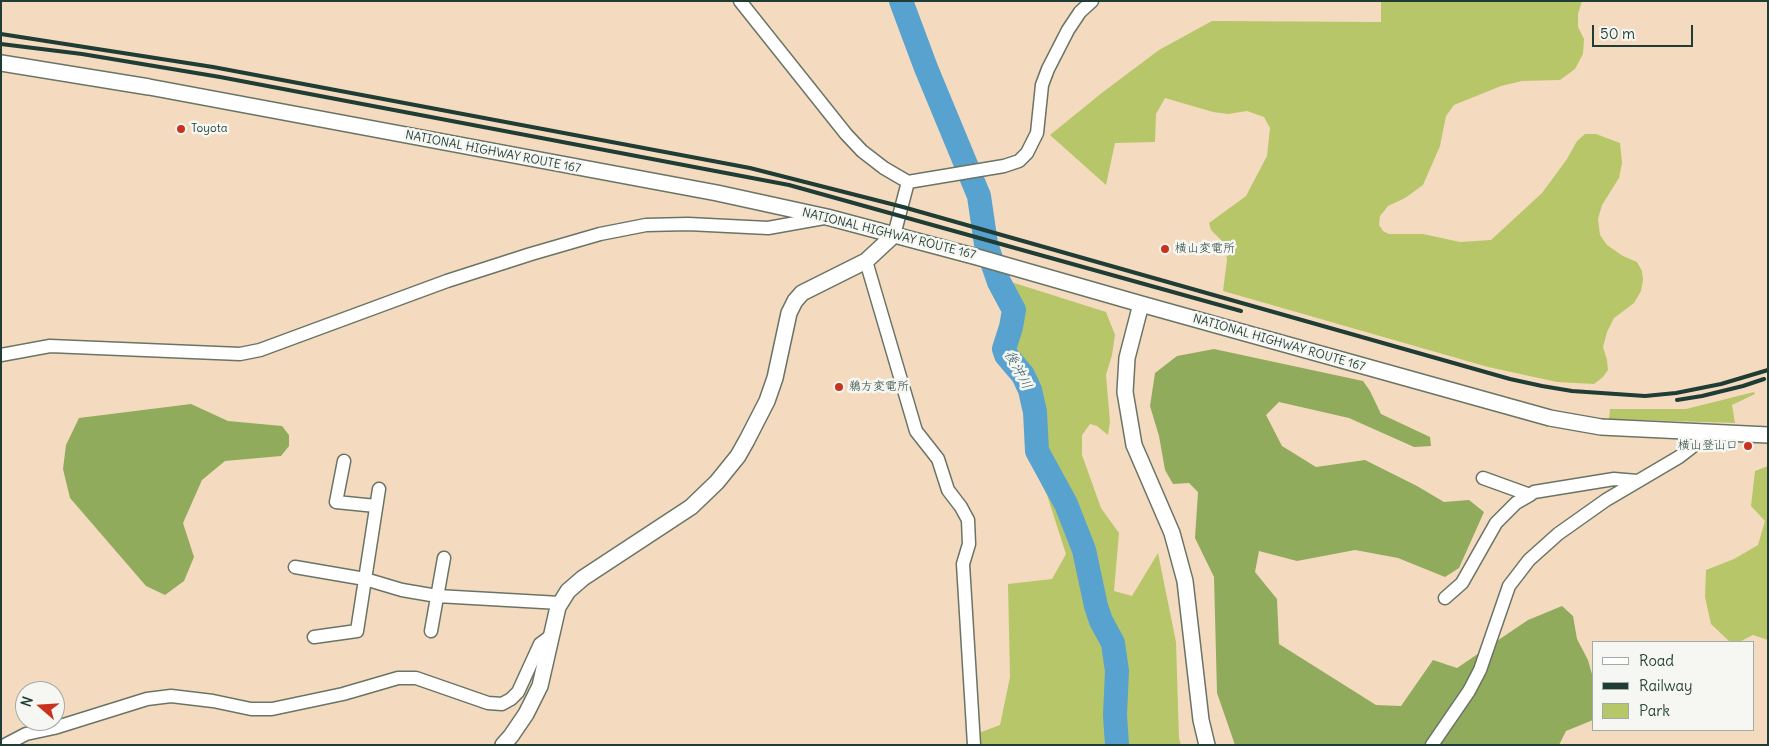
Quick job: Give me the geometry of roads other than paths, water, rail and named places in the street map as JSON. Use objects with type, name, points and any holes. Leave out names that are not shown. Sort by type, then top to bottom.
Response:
[{"type":"street","points":[[740,1],[846,134],[862,151],[884,168],[908,182],[1004,166],[1019,161],[1027,153],[1038,133],[1042,86],[1048,69],[1068,30],[1080,12],[1092,1]]},
{"type":"street","name":"NATIONAL HIGHWAY ROUTE 167","points":[[1,63],[158,89],[717,193],[827,217],[977,257],[1550,418],[1601,427],[1768,435]]},
{"type":"street","points":[[502,745],[511,736],[526,714],[540,686],[560,603],[568,591],[583,578],[691,507],[718,482],[747,440],[767,400],[778,363],[789,313],[795,301],[802,293],[866,261],[894,235],[908,182]]},
{"type":"street","points":[[1,355],[50,346],[240,354],[260,350],[447,281],[600,234],[646,225],[671,224],[768,228],[827,217]]},
{"type":"street","points":[[866,261],[916,431],[938,459],[948,490],[968,520],[968,544],[963,564],[974,745]]},
{"type":"street","points":[[1141,304],[1127,358],[1125,392],[1134,445],[1172,533],[1185,581],[1201,720],[1206,745]]},
{"type":"street","points":[[1432,745],[1469,691],[1480,670],[1509,586],[1529,560],[1558,534],[1606,500],[1679,457],[1710,433]]},
{"type":"street","points":[[344,461],[336,502],[376,506]]},
{"type":"street","points":[[1483,478],[1530,495]]},
{"type":"street","points":[[1446,598],[1462,583],[1496,523],[1516,503],[1534,492],[1614,479],[1637,481]]},
{"type":"street","points":[[314,638],[357,631],[379,489]]},
{"type":"street","points":[[431,631],[444,558]]},
{"type":"street","points":[[295,567],[365,579],[402,590],[437,596],[560,603]]},
{"type":"street","points":[[5,745],[26,734],[54,728],[148,699],[171,696],[213,701],[251,709],[272,709],[343,694],[398,678],[416,678],[488,703],[502,704],[518,692],[540,644],[552,634]]},
{"type":"waterway","name":"後沖川","points":[[901,1],[926,68],[979,196],[986,244],[999,282],[1014,310],[1004,349],[1006,355],[1023,375],[1030,390],[1035,412],[1037,451],[1066,504],[1084,550],[1101,621],[1113,643],[1117,671],[1115,715],[1117,745]]},
{"type":"railway","points":[[1,34],[213,67],[750,168],[903,207],[1510,379],[1542,386],[1572,391],[1645,396],[1676,393],[1721,384],[1768,370]]},
{"type":"railway","points":[[1,44],[82,54],[220,77],[789,185],[1241,311]]},
{"type":"railway","points":[[1677,400],[1702,396],[1764,379]]},
{"type":"place","name":"Toyota","points":[[181,129]]},
{"type":"place","name":"横山変電所","points":[[1165,249]]},
{"type":"place","name":"鵜方変電所","points":[[839,387]]},
{"type":"place","name":"横山登山口","points":[[1748,446]]}]
